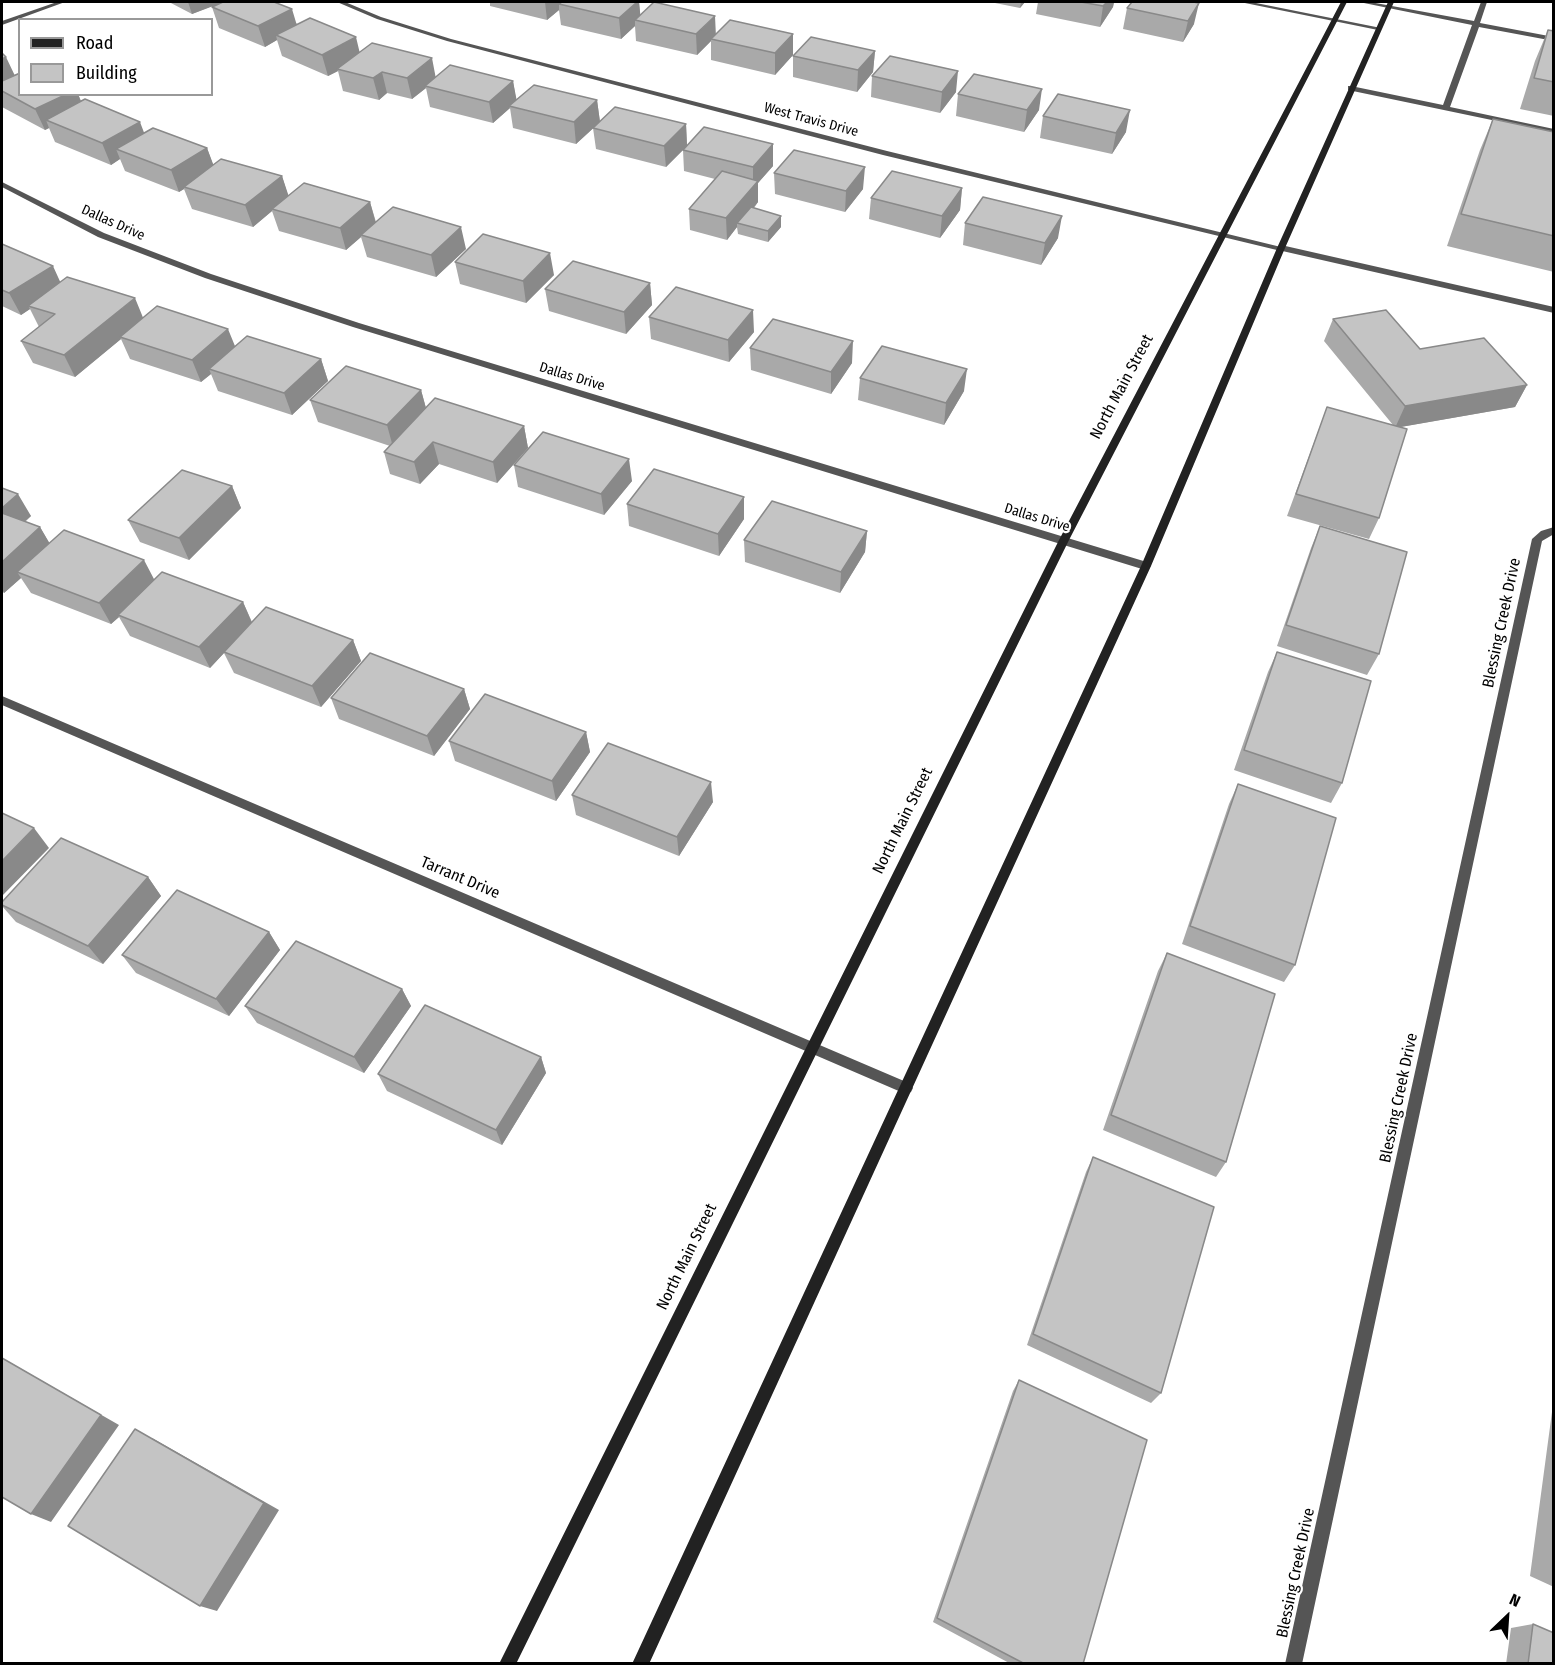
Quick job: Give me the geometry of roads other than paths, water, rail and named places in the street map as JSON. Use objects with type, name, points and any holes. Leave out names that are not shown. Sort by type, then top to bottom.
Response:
[{"type":"main road","name":"North Main Street","points":[[507,1664],[1064,540],[1344,2]]},
{"type":"main road","points":[[640,1664],[1146,566],[1281,248],[1390,4]]},
{"type":"street","points":[[2,23],[62,2]]},
{"type":"street","name":"West Travis Drive","points":[[340,2],[379,18],[449,40],[886,153],[1281,248],[1321,255],[1554,310]]},
{"type":"street","points":[[1243,2],[1378,28]]},
{"type":"street","points":[[1362,2],[1390,4],[1554,39]]},
{"type":"street","points":[[1446,108],[1474,23],[1484,2]]},
{"type":"street","points":[[1351,88],[1554,131]]},
{"type":"street","name":"Dallas Drive","points":[[2,184],[100,235],[208,276],[367,329],[1146,566]]},
{"type":"street","name":"Blessing Creek Drive","points":[[1293,1664],[1538,539],[1554,530]]},
{"type":"street","name":"Tarrant Drive","points":[[2,700],[813,1046],[906,1088]]}]
